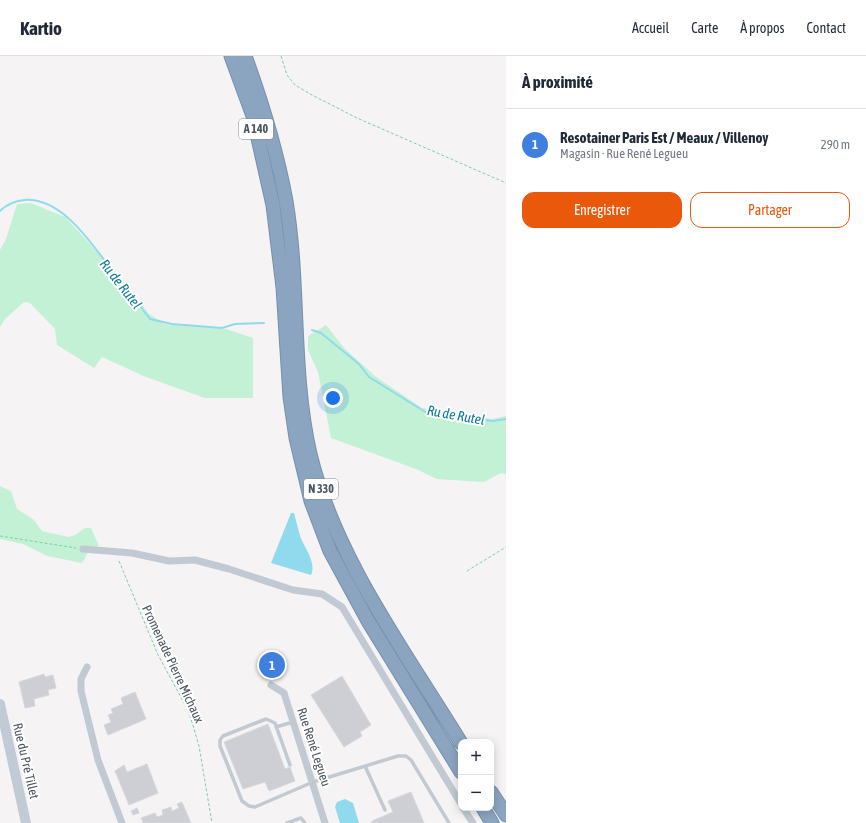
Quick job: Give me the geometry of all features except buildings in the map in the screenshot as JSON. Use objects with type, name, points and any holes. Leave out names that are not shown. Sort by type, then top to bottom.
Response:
[{"type":"highway","name":"A 140","points":[[231,56],[253,116],[280,204]]},
{"type":"highway","name":"A 140","points":[[245,56],[261,101],[280,204]]},
{"type":"highway","name":"N 330","points":[[280,204],[293,270],[300,395],[317,478],[336,528],[360,577],[459,739]]},
{"type":"highway","name":"N 330","points":[[280,204],[283,286],[290,397],[296,438],[311,501],[330,551],[368,621],[458,767]]},
{"type":"highway","points":[[494,797],[506,816]]},
{"type":"highway","points":[[485,811],[492,823]]},
{"type":"street","points":[[83,549],[132,553],[169,561],[195,560],[229,569],[293,590],[322,594],[334,600],[342,606],[458,799]]},
{"type":"street","points":[[87,667],[81,679],[81,691],[98,760],[122,823]]},
{"type":"street","name":"Rue René Legueu","points":[[271,685],[284,693],[325,823]]},
{"type":"street","name":"Rue du Pré Tillet","points":[[0,704],[26,823]]},
{"type":"street","points":[[465,811],[472,823]]},
{"type":"lane","points":[[290,765],[276,727],[270,720],[266,719],[224,736],[220,740],[220,746],[242,801],[249,806],[255,807],[312,782],[398,756],[406,756],[411,760],[449,823]]},
{"type":"lane","points":[[276,727],[293,722]]},
{"type":"lane","points":[[365,766],[385,810]]},
{"type":"lane","points":[[287,823],[301,818],[305,823]]},
{"type":"path","points":[[281,56],[287,75],[295,85],[312,95],[357,118],[506,183]]},
{"type":"path","points":[[0,536],[83,549]]},
{"type":"path","points":[[467,571],[506,547]]},
{"type":"path","name":"Promenade Pierre Michaux","points":[[118,561],[158,655],[189,712],[199,746],[212,823]]},
{"type":"green space","points":[[31,203],[65,217],[105,260],[148,313],[164,324],[226,329],[253,338],[253,398],[205,398],[146,377],[102,357],[94,368],[57,345],[55,329],[30,303],[24,302],[5,319],[0,327],[0,250],[6,239],[17,204]]},
{"type":"green space","points":[[326,325],[345,349],[376,377],[422,408],[492,419],[506,416],[506,474],[501,473],[484,482],[437,479],[416,469],[331,438],[318,372],[308,350],[308,336]]},
{"type":"green space","points":[[0,486],[11,491],[17,509],[34,520],[42,531],[69,537],[85,528],[91,528],[98,544],[98,549],[91,547],[82,563],[47,556],[23,544],[0,539]]},
{"type":"water","points":[[291,513],[294,513],[300,536],[311,560],[311,575],[271,563]]},
{"type":"water","points":[[345,799],[353,803],[359,823],[340,823],[335,807],[337,802]]},
{"type":"waterway","name":"Ru de Rutel","points":[[0,211],[11,203],[24,200],[38,201],[52,206],[76,225],[87,237],[150,319],[172,324],[222,328],[235,324],[264,323]]},
{"type":"waterway","name":"Ru de Rutel","points":[[312,330],[321,333],[359,364],[369,377],[427,413],[493,421],[506,419]]},
{"type":"place","name":"Resotainer Paris Est / Meaux / Villenoy","points":[[272,665]]}]
